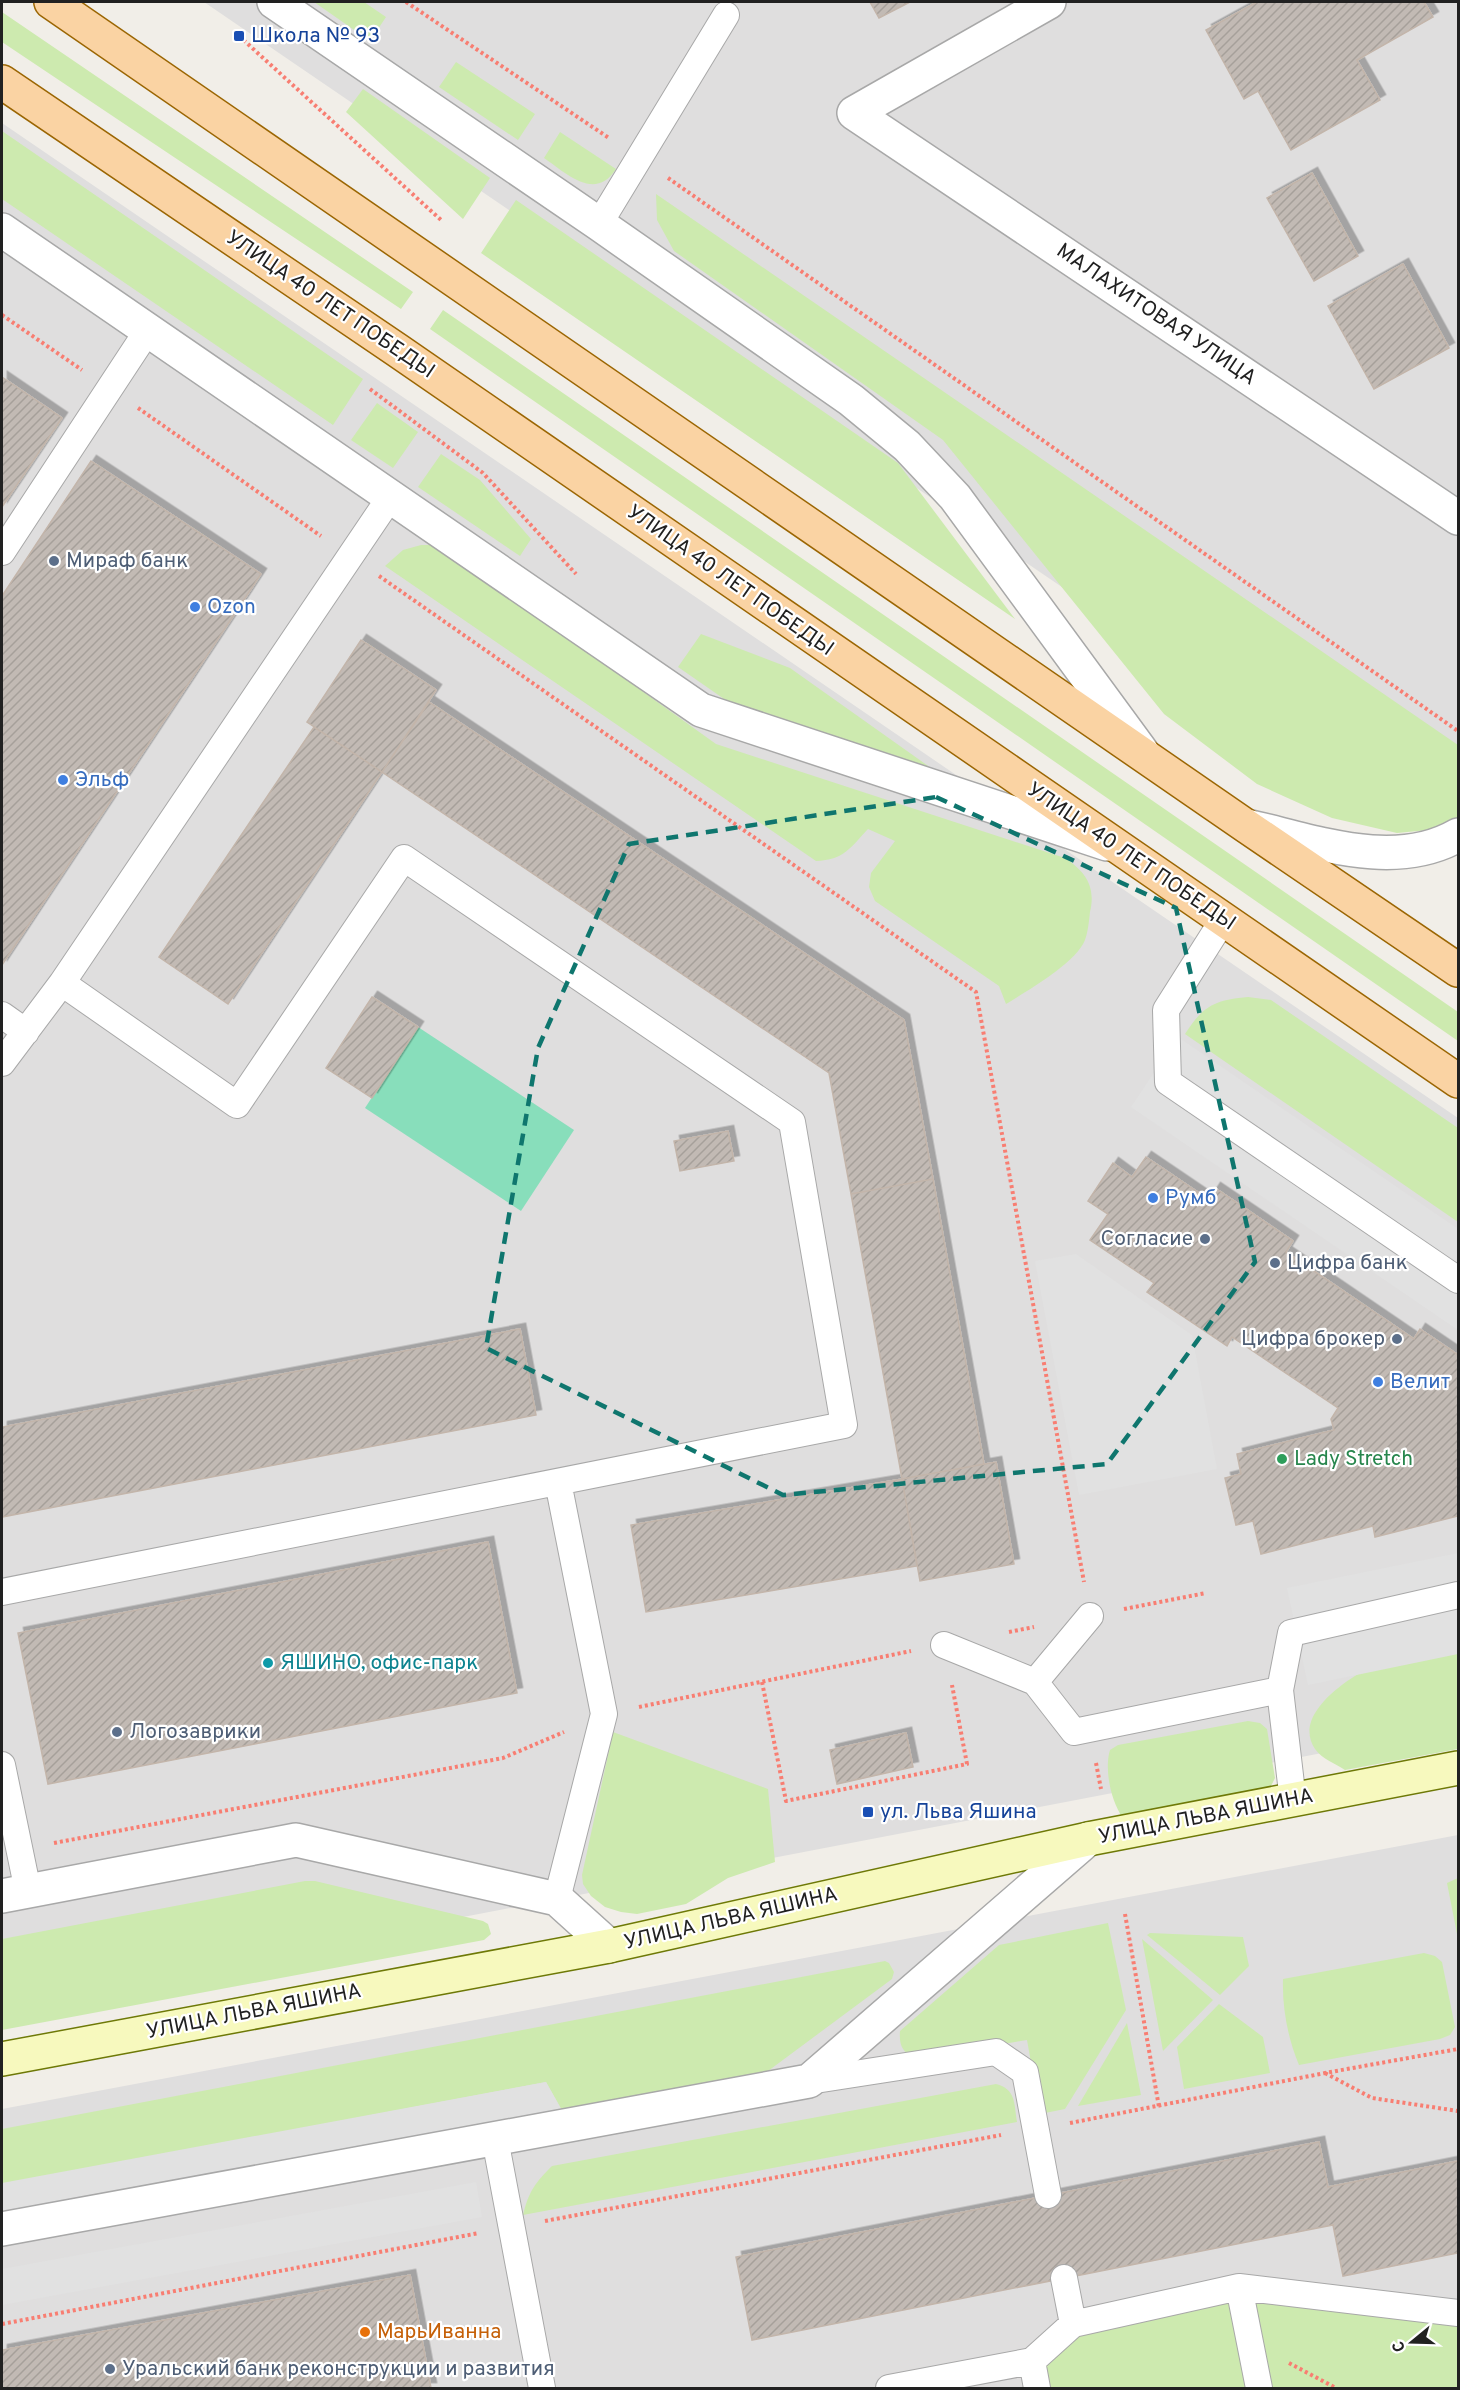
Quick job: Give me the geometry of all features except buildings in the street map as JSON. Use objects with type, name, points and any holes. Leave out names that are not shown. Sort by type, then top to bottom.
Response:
[{"type":"main road","points":[[51,2],[1245,826],[1458,970]]},
{"type":"main road","name":"УЛИЦА 40 ЛЕТ ПОБЕДЫ","points":[[2,82],[397,350],[1458,1081]]},
{"type":"main road","name":"УЛИЦА ЛЬВА ЯШИНА","points":[[2,2059],[609,1946],[1088,1839],[1458,1768]]},
{"type":"street","points":[[274,2],[851,400],[907,446],[955,497],[1143,754]]},
{"type":"street","name":"МАЛАХИТОВАЯ УЛИЦА","points":[[1049,2],[854,113],[1458,518]]},
{"type":"street","points":[[2,230],[701,710],[1116,847]]},
{"type":"street","points":[[1245,826],[1357,851],[1388,853],[1416,850],[1458,835]]},
{"type":"street","points":[[2,2229],[809,2081],[1088,1839]]},
{"type":"street","points":[[15,1894],[296,1840],[557,1899],[609,1946]]},
{"type":"lane","points":[[599,224],[726,15]]},
{"type":"lane","points":[[2,552],[148,330]]},
{"type":"lane","points":[[2,1063],[62,983],[391,496]]},
{"type":"lane","points":[[2,1592],[844,1425],[792,1122],[404,858],[237,1105],[62,983]]},
{"type":"lane","points":[[1223,920],[1166,1010],[1168,1082],[1458,1280]]},
{"type":"lane","points":[[2,1015],[26,1032]]},
{"type":"lane","points":[[557,1899],[604,1714],[558,1482]]},
{"type":"lane","points":[[1293,1801],[1280,1690],[1291,1633],[1458,1595]]},
{"type":"lane","points":[[1035,1682],[1090,1616]]},
{"type":"lane","points":[[944,1645],[1035,1682],[1074,1732],[1280,1690]]},
{"type":"lane","points":[[2,1765],[15,1894]]},
{"type":"lane","points":[[809,2081],[996,2052],[1025,2072],[1048,2195]]},
{"type":"lane","points":[[495,2139],[542,2388]]},
{"type":"lane","points":[[1064,2278],[1072,2324]]},
{"type":"lane","points":[[1239,2287],[1258,2388]]},
{"type":"lane","points":[[889,2388],[1032,2361],[1072,2324],[1239,2287],[1458,2313]]},
{"type":"lane","points":[[1032,2361],[1037,2388]]},
{"type":"path","points":[[406,2],[640,158],[1458,731]]},
{"type":"path","points":[[239,36],[448,227]]},
{"type":"path","points":[[2,315],[976,992],[1090,1616]]},
{"type":"path","points":[[370,389],[483,473],[577,575]]},
{"type":"path","points":[[762,1682],[786,1801],[967,1764],[944,1645]]},
{"type":"path","points":[[1125,1914],[1159,2107]]},
{"type":"path","points":[[2,2324],[1458,2049]]},
{"type":"path","points":[[1324,2073],[1371,2098],[1458,2111]]},
{"type":"highlighted area","points":[[936,797],[1176,908],[1255,1262],[1107,1464],[783,1495],[486,1348],[538,1048],[629,844]]},
{"type":"shaded area","points":[[204,2],[1458,2],[1458,785],[1424,834]]},
{"type":"shaded area","points":[[2,123],[1458,1118],[1458,1727],[2,2005]]},
{"type":"shaded area","points":[[1178,1037],[1458,1229],[1458,1330],[1131,1107]]},
{"type":"shaded area","points":[[1076,1254],[1192,1335],[1217,1469],[1079,1495],[1035,1261]]},
{"type":"shaded area","points":[[1458,1553],[1458,1654],[1308,1685],[1287,1588]]},
{"type":"shaded area","points":[[1458,1835],[1458,2388],[2,2388],[2,2109]]},
{"type":"shaded area","points":[[546,2082],[564,2114],[2,2220],[2,2183]]},
{"type":"shaded area","points":[[476,2182],[482,2217],[2,2305],[2,2269]]},
{"type":"green space","points":[[314,2],[364,2],[386,17],[370,41]]},
{"type":"green space","points":[[2,12],[413,292],[401,309],[2,42]]},
{"type":"green space","points":[[456,62],[535,114],[518,140],[439,87]]},
{"type":"green space","points":[[363,89],[490,178],[463,219],[346,112]]},
{"type":"green space","points":[[2,131],[363,379],[333,425],[2,199]]},
{"type":"green space","points":[[560,132],[616,169],[608,179],[590,184],[580,182],[544,158]]},
{"type":"green space","points":[[656,194],[1458,745],[1458,819],[1439,829],[1397,833],[1332,818],[1257,784],[1164,714],[943,440],[674,251],[657,220]]},
{"type":"green space","points":[[516,200],[898,463],[1015,619],[481,253]]},
{"type":"green space","points":[[443,310],[1458,1012],[1458,1041],[430,329]]},
{"type":"green space","points":[[377,403],[418,432],[393,468],[351,440]]},
{"type":"green space","points":[[441,454],[480,480],[531,539],[520,556],[418,487]]},
{"type":"green space","points":[[421,545],[438,545],[716,744],[1065,858],[1084,875],[1092,895],[1087,934],[1080,949],[1050,976],[1006,1004],[999,986],[875,901],[869,887],[871,873],[895,841],[868,829],[846,852],[833,858],[816,861],[385,566],[403,550]]},
{"type":"green space","points":[[701,634],[790,668],[931,768],[727,701],[678,667]]},
{"type":"green space","points":[[1248,997],[1271,1000],[1458,1128],[1458,1222],[1185,1034],[1210,1006],[1226,1000]]},
{"type":"green space","points":[[418,1027],[574,1130],[521,1211],[365,1108]]},
{"type":"green space","points":[[1458,1637],[1458,1749],[1345,1770],[1318,1753],[1310,1735],[1311,1721],[1330,1695],[1343,1684],[1392,1657]]},
{"type":"green space","points":[[1248,1721],[1260,1723],[1267,1729],[1275,1778],[1270,1788],[1123,1818],[1115,1803],[1108,1776],[1110,1750],[1118,1745]]},
{"type":"green space","points":[[613,1732],[768,1789],[775,1862],[728,1878],[686,1904],[637,1914],[605,1907],[591,1896],[583,1884],[582,1875]]},
{"type":"green space","points":[[1458,1878],[1458,1939],[1447,1883]]},
{"type":"green space","points":[[305,1881],[315,1881],[483,1921],[488,1924],[491,1934],[484,1940],[2,2030],[2,1939]]},
{"type":"green space","points":[[1108,1923],[1126,2010],[1065,2109],[1040,2114],[1027,2040],[915,2059],[902,2048],[900,2031],[999,1945]]},
{"type":"green space","points":[[1150,1933],[1243,1937],[1249,1966],[1220,1995],[1147,1935]]},
{"type":"green space","points":[[1142,1939],[1213,2000],[1163,2051]]},
{"type":"green space","points":[[1424,1953],[1435,1956],[1442,1962],[1455,2027],[1450,2035],[1440,2039],[1299,2065],[1286,2023],[1283,1979]]},
{"type":"green space","points":[[885,1961],[889,1963],[894,1972],[892,1979],[760,2077],[564,2114],[546,2082],[2,2185],[2,2129]]},
{"type":"green space","points":[[1219,2004],[1263,2037],[1270,2073],[1184,2089],[1177,2047]]},
{"type":"green space","points":[[1127,2023],[1141,2095],[1078,2106]]},
{"type":"green space","points":[[996,2084],[1003,2086],[1011,2093],[1017,2122],[523,2215],[533,2188],[552,2166]]},
{"type":"green space","points":[[1239,2287],[1458,2313],[1458,2388],[1037,2388],[1032,2361],[1073,2324]]},
{"type":"place","name":"Школа № 93","points":[[239,36]]},
{"type":"place","name":"Мираф банк","points":[[54,561]]},
{"type":"place","name":"Ozon","points":[[195,607]]},
{"type":"place","name":"Эльф","points":[[63,780]]},
{"type":"place","name":"Румб","points":[[1153,1198]]},
{"type":"place","name":"Согласие","points":[[1205,1239]]},
{"type":"place","name":"Цифра банк","points":[[1275,1263]]},
{"type":"place","name":"Цифра брокер","points":[[1397,1339]]},
{"type":"place","name":"Велит","points":[[1378,1382]]},
{"type":"place","name":"Lady Stretch","points":[[1282,1459]]},
{"type":"place","name":"ЯШИНО, офис-парк","points":[[268,1663]]},
{"type":"place","name":"Логозаврики","points":[[117,1732]]},
{"type":"place","name":"ул. Льва Яшина","points":[[868,1812]]},
{"type":"place","name":"МарьИванна","points":[[365,2332]]},
{"type":"place","name":"Уральский банк реконструкции и развития","points":[[110,2369]]}]
